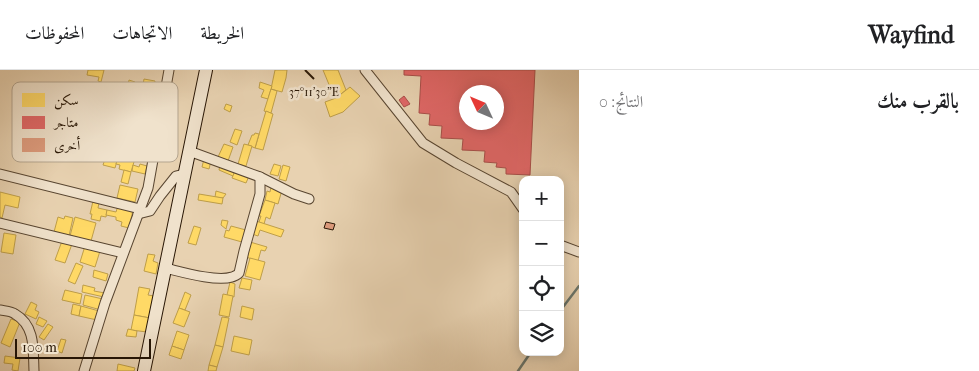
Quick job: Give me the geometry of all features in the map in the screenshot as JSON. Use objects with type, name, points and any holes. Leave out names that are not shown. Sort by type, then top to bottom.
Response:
[{"type":"main road","points":[[144,371],[206,70]]},
{"type":"street","points":[[365,70],[423,143],[511,192],[519,203]]},
{"type":"street","points":[[189,150],[308,199]]},
{"type":"street","points":[[84,371],[105,303],[148,188],[153,162]]},
{"type":"street","points":[[0,176],[139,211],[150,211],[176,176],[184,174]]},
{"type":"street","points":[[165,268],[196,276],[220,278],[232,277],[239,273],[260,194],[260,178]]},
{"type":"street","points":[[0,223],[124,254]]},
{"type":"street","points":[[564,246],[579,252]]},
{"type":"street","points":[[0,310],[15,313],[26,324],[33,340],[34,371]]},
{"type":"building: سكن","points":[[88,70],[104,70],[101,82],[98,81],[99,77],[87,75]]},
{"type":"building: سكن","points":[[275,70],[287,70],[282,92],[271,89]]},
{"type":"building: سكن","points":[[323,70],[338,70],[346,90],[335,99]]},
{"type":"building: سكن","points":[[144,79],[155,81],[155,82],[144,82]]},
{"type":"building: سكن","points":[[260,82],[272,86],[268,99],[261,97],[264,90],[259,88]]},
{"type":"building: سكن","points":[[350,87],[360,96],[343,112],[330,117],[325,102],[336,98]]},
{"type":"building: سكن","points":[[271,89],[277,91],[271,113],[264,111]]},
{"type":"building: سكن","points":[[226,104],[232,106],[230,112],[224,109]]},
{"type":"building: سكن","points":[[266,111],[273,114],[263,150],[255,148]]},
{"type":"building: سكن","points":[[235,129],[242,131],[237,145],[230,142]]},
{"type":"building: سكن","points":[[255,133],[259,134],[255,148],[248,145],[252,135]]},
{"type":"building: سكن","points":[[224,144],[233,147],[228,161],[218,157]]},
{"type":"building: سكن","points":[[244,144],[252,146],[246,166],[238,164]]},
{"type":"building: سكن","points":[[204,159],[211,161],[209,169],[202,167]]},
{"type":"building: سكن","points":[[104,162],[117,162],[115,168],[103,165]]},
{"type":"building: سكن","points":[[117,162],[134,162],[131,172],[119,169],[120,165],[116,164]]},
{"type":"building: سكن","points":[[140,164],[147,166],[145,174],[132,171],[133,165],[139,167]]},
{"type":"building: سكن","points":[[274,164],[281,166],[278,176],[270,174]]},
{"type":"building: سكن","points":[[220,165],[235,171],[233,176],[219,170]]},
{"type":"building: سكن","points":[[283,165],[290,167],[286,181],[279,179]]},
{"type":"building: سكن","points":[[124,170],[131,172],[128,184],[121,182]]},
{"type":"building: سكن","points":[[235,171],[249,176],[246,183],[232,178]]},
{"type":"building: سكن","points":[[120,185],[138,189],[135,202],[117,198]]},
{"type":"building: سكن","points":[[271,187],[282,190],[278,204],[265,200],[267,191],[270,192]]},
{"type":"building: سكن","points":[[216,191],[226,194],[223,198],[215,197]]},
{"type":"building: سكن","points":[[0,192],[20,197],[18,208],[5,205],[2,218],[0,217]]},
{"type":"building: سكن","points":[[199,194],[223,198],[222,204],[198,200]]},
{"type":"building: سكن","points":[[265,200],[275,203],[270,219],[266,217],[264,224],[259,222],[261,216],[259,216]]},
{"type":"building: سكن","points":[[93,201],[99,203],[98,208],[107,210],[106,217],[101,216],[100,221],[91,219],[92,214],[90,214]]},
{"type":"building: سكن","points":[[118,206],[133,210],[129,228],[121,226],[122,222],[116,220],[116,217],[106,215],[107,210],[116,212]]},
{"type":"building: سكن","points":[[65,216],[73,218],[69,236],[54,232],[58,217],[64,219]]},
{"type":"building: سكن","points":[[75,217],[96,223],[91,241],[70,236]]},
{"type":"building: سكن","points":[[222,220],[228,221],[226,229],[221,225]]},
{"type":"building: سكن","points":[[256,221],[284,230],[281,237],[260,230],[258,236],[252,234]]},
{"type":"building: سكن","points":[[194,226],[201,228],[196,245],[188,243]]},
{"type":"building: سكن","points":[[231,226],[246,230],[242,242],[224,237],[226,230],[229,231]]},
{"type":"building: سكن","points":[[4,233],[16,235],[13,254],[1,252]]},
{"type":"building: سكن","points":[[62,241],[72,244],[65,263],[55,260]]},
{"type":"building: سكن","points":[[250,242],[267,247],[265,251],[261,250],[258,261],[246,257]]},
{"type":"building: سكن","points":[[85,246],[100,251],[95,267],[80,262]]},
{"type":"building: سكن","points":[[148,254],[155,255],[153,261],[158,263],[156,274],[144,271]]},
{"type":"building: سكن","points":[[250,258],[265,262],[260,280],[245,276]]},
{"type":"building: سكن","points":[[76,263],[83,266],[75,284],[68,281]]},
{"type":"building: سكن","points":[[94,270],[108,274],[106,281],[93,277]]},
{"type":"building: سكن","points":[[242,278],[252,280],[250,290],[239,288]]},
{"type":"building: سكن","points":[[230,282],[235,284],[234,297],[227,295]]},
{"type":"building: سكن","points":[[83,285],[95,288],[94,291],[105,293],[104,297],[82,292]]},
{"type":"building: سكن","points":[[139,287],[150,289],[148,295],[154,296],[150,318],[134,315]]},
{"type":"building: سكن","points":[[65,290],[82,294],[80,304],[62,300]]},
{"type":"building: سكن","points":[[185,292],[191,295],[185,310],[179,308]]},
{"type":"building: سكن","points":[[223,294],[233,296],[229,317],[219,315]]},
{"type":"building: سكن","points":[[85,295],[103,299],[101,310],[83,305]]},
{"type":"building: سكن","points":[[31,302],[37,305],[35,310],[39,312],[36,319],[25,314]]},
{"type":"building: سكن","points":[[73,304],[81,306],[79,316],[71,314]]},
{"type":"building: سكن","points":[[81,306],[99,311],[97,320],[79,316]]},
{"type":"building: سكن","points":[[242,306],[254,309],[252,320],[240,317]]},
{"type":"building: سكن","points":[[179,308],[190,312],[184,327],[173,323]]},
{"type":"building: سكن","points":[[134,315],[150,318],[147,332],[131,330]]},
{"type":"building: سكن","points":[[39,317],[47,321],[43,327],[36,324]]},
{"type":"building: سكن","points":[[222,317],[229,318],[223,347],[215,345]]},
{"type":"building: سكن","points":[[11,319],[20,322],[10,347],[1,343]]},
{"type":"building: سكن","points":[[48,324],[53,327],[44,340],[39,337]]},
{"type":"building: سكن","points":[[128,329],[137,331],[136,337],[126,336]]},
{"type":"building: سكن","points":[[177,331],[189,335],[184,350],[172,346]]},
{"type":"building: سكن","points":[[234,336],[252,340],[249,355],[231,351]]},
{"type":"building: سكن","points":[[61,339],[66,340],[62,353],[57,351]]},
{"type":"building: سكن","points":[[215,345],[223,347],[217,367],[209,365]]},
{"type":"building: سكن","points":[[172,346],[184,350],[181,359],[169,355]]},
{"type":"building: سكن","points":[[5,356],[20,358],[18,371],[12,370],[13,364],[4,363]]},
{"type":"building: سكن","points":[[118,364],[135,368],[134,371],[117,371]]},
{"type":"building: سكن","points":[[209,365],[217,367],[216,371],[208,371]]},
{"type":"building: متاجر","points":[[404,70],[535,70],[530,175],[506,174],[506,168],[496,167],[497,163],[484,162],[485,151],[462,150],[463,139],[441,138],[442,126],[429,125],[430,114],[419,113],[421,76],[404,75]]},
{"type":"building: متاجر","points":[[404,96],[410,104],[404,107],[399,100]]},
{"type":"building: أخرى","points":[[326,222],[335,224],[333,230],[324,228]]},
{"type":"waterway","points":[[564,306],[579,286]]},
{"type":"waterway","points":[[518,371],[528,356]]}]
